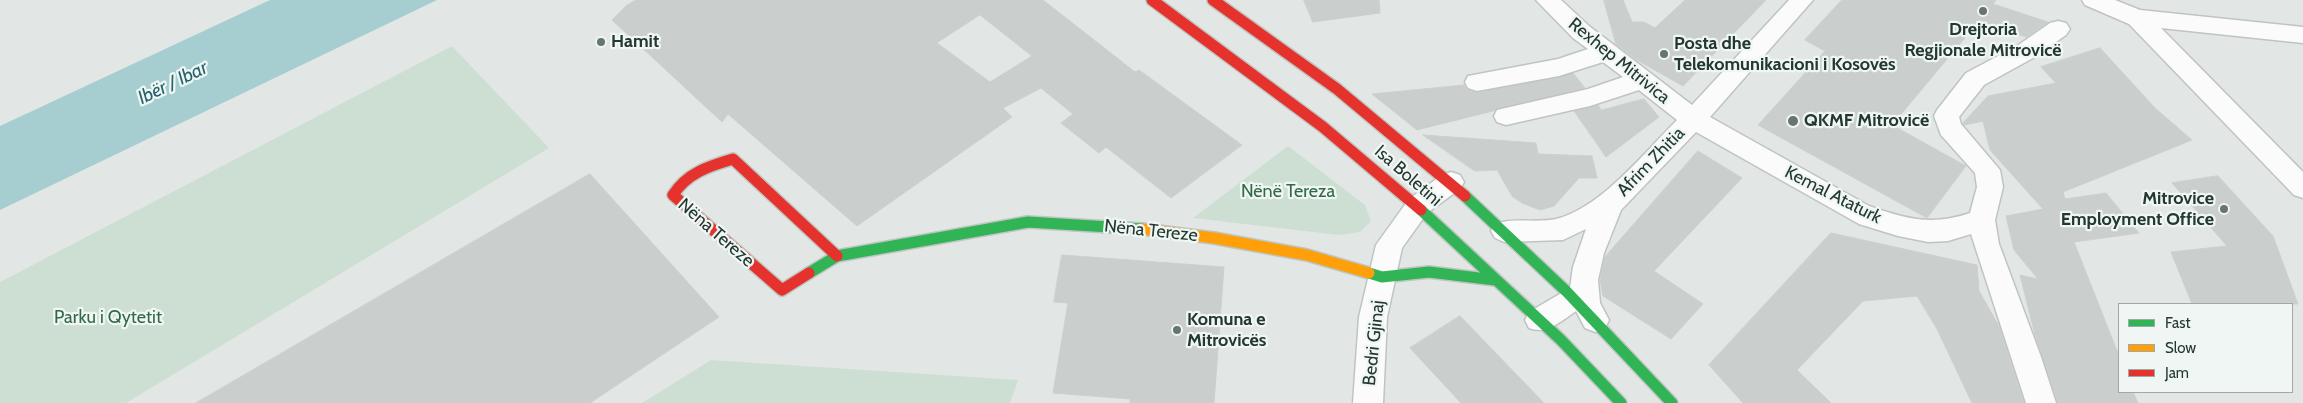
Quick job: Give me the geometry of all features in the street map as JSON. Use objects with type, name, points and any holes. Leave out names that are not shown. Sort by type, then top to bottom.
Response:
[{"type":"street","name":"Isa Boletini","points":[[1152,0],[1287,98],[1382,174],[1539,320],[1621,403]]},
{"type":"street","name":"Isa Boletini","points":[[1213,0],[1300,62],[1451,182],[1573,298],[1672,403]]},
{"type":"street","name":"Rexhep Mitrivica","points":[[1547,0],[1581,32],[1693,119]]},
{"type":"street","name":"Afrim Zhitia","points":[[1504,231],[1563,229],[1610,204],[1693,119],[1802,0]]},
{"type":"street","points":[[2093,0],[2137,18],[2303,35]]},
{"type":"street","points":[[2137,18],[2303,188]]},
{"type":"street","points":[[2041,403],[2027,357],[1986,244],[1982,220],[1990,187],[1987,170],[1950,128],[1946,116],[1975,79],[2025,52],[2058,29]]},
{"type":"street","points":[[1477,82],[1559,67],[1607,52]]},
{"type":"street","points":[[1506,116],[1590,97],[1642,80]]},
{"type":"street","name":"Kemal Ataturk","points":[[1693,119],[1860,213],[1884,222],[1934,232],[1947,231],[1982,220]]},
{"type":"street","name":"Nëna Tereze","points":[[837,256],[733,159],[708,168],[676,186],[672,195],[782,290],[837,256],[1028,222],[1123,227],[1214,238],[1306,255],[1382,277]]},
{"type":"street","points":[[1382,277],[1390,245],[1418,206],[1451,182]]},
{"type":"street","name":"Afrim Zhitia","points":[[1595,320],[1585,302],[1583,286],[1589,259],[1610,204]]},
{"type":"street","name":"Bedri Gjinaj","points":[[1368,403],[1373,318],[1382,277],[1429,272],[1495,280]]},
{"type":"street","points":[[1539,320],[1573,298]]},
{"type":"green space","name":"Parku i Qytetit","points":[[452,46],[549,148],[126,403],[0,403],[0,282]]},
{"type":"green space","name":"Nënë Tereza","points":[[1288,146],[1365,205],[1371,221],[1360,232],[1339,235],[1193,218]]},
{"type":"green space","points":[[711,360],[1018,380],[1010,403],[642,403]]},
{"type":"water","name":"Ibër / Ibar","points":[[270,0],[437,0],[0,210],[0,126]]},
{"type":"building","points":[[636,0],[1043,0],[1135,72],[1139,70],[1242,145],[1171,198],[1106,147],[1099,153],[1061,123],[1073,114],[1041,88],[1003,108],[1012,117],[857,226],[728,114],[722,122],[612,20],[626,6]],"holes":[[[980,15],[1032,56],[990,82],[937,43]]]},
{"type":"building","points":[[1304,0],[1379,0],[1380,13],[1313,22]]},
{"type":"building","points":[[1604,0],[1623,0],[1632,22],[1644,22],[1655,28],[1685,0],[1766,0],[1683,86],[1637,60],[1616,44]]},
{"type":"building","points":[[1842,0],[1996,0],[1993,4],[2048,22],[2026,37],[1979,21],[1892,125],[1966,166],[1927,218],[1758,125],[1825,51],[1805,40]]},
{"type":"building","points":[[2100,48],[2155,108],[2192,140],[2063,192],[2065,199],[2106,193],[2139,233],[2074,242],[2118,353],[2118,393],[2133,393],[2138,403],[2058,403],[2035,335],[2020,275],[2038,279],[2014,250],[2006,216],[2043,209],[1990,150],[1983,121],[1964,125],[1963,123],[1988,96],[2056,83],[2041,67]]},
{"type":"building","points":[[1573,73],[1585,88],[1417,130],[1372,94],[1464,85],[1467,90],[1477,93]]},
{"type":"building","points":[[1644,99],[1659,117],[1606,157],[1574,111],[1598,105],[1601,110]]},
{"type":"building","points":[[1423,135],[1536,143],[1538,154],[1592,156],[1597,178],[1579,178],[1554,206],[1540,210],[1522,203],[1512,196],[1497,170],[1475,171]]},
{"type":"building","points":[[1698,151],[1742,178],[1654,271],[1703,304],[1671,339],[1603,296],[1600,280],[1605,257]]},
{"type":"building","points":[[590,174],[719,317],[590,403],[196,403]]},
{"type":"building","points":[[2218,176],[2273,236],[2298,304],[2192,303],[2171,252],[2227,246],[2172,183]]},
{"type":"building","points":[[1831,233],[1977,265],[1979,291],[1999,326],[2024,403],[1972,403],[1937,329],[1917,296],[1863,301],[1797,370],[1831,403],[1743,403],[1709,365]]},
{"type":"building","name":"Komuna e Mitrovicës","points":[[1062,255],[1224,267],[1214,403],[1130,403],[1130,399],[1053,393],[1068,303],[1054,302]]},
{"type":"building","points":[[1460,316],[1544,403],[1461,403],[1410,348]]},
{"type":"traffic: fast","points":[[1465,196],[1567,292],[1672,403]]},
{"type":"traffic: fast","points":[[1421,210],[1561,340],[1621,403]]},
{"type":"traffic: fast","points":[[809,273],[837,256],[1028,222],[1142,229]]},
{"type":"traffic: fast","points":[[1369,273],[1382,277],[1429,272],[1495,280]]},
{"type":"traffic: slow","points":[[1142,229],[1214,238],[1307,255],[1369,273]]},
{"type":"traffic: jam","points":[[1152,0],[1323,127],[1421,210]]},
{"type":"traffic: jam","points":[[1213,0],[1337,89],[1465,196]]},
{"type":"traffic: jam","points":[[809,273],[782,290],[673,195],[678,187],[691,175],[707,167],[733,159],[837,256]]},
{"type":"place","name":"Drejtoria Regjionale Mitrovicë","points":[[1983,11]]},
{"type":"place","name":"Hamit","points":[[601,42]]},
{"type":"place","name":"Posta dhe Telekomunikacioni i Kosovës","points":[[1664,54]]},
{"type":"place","name":"QKMF Mitrovicë","points":[[1793,121]]},
{"type":"place","name":"Mitrovice Employment Office","points":[[2224,209]]},
{"type":"place","name":"Komuna e Mitrovicës","points":[[1177,330]]}]
